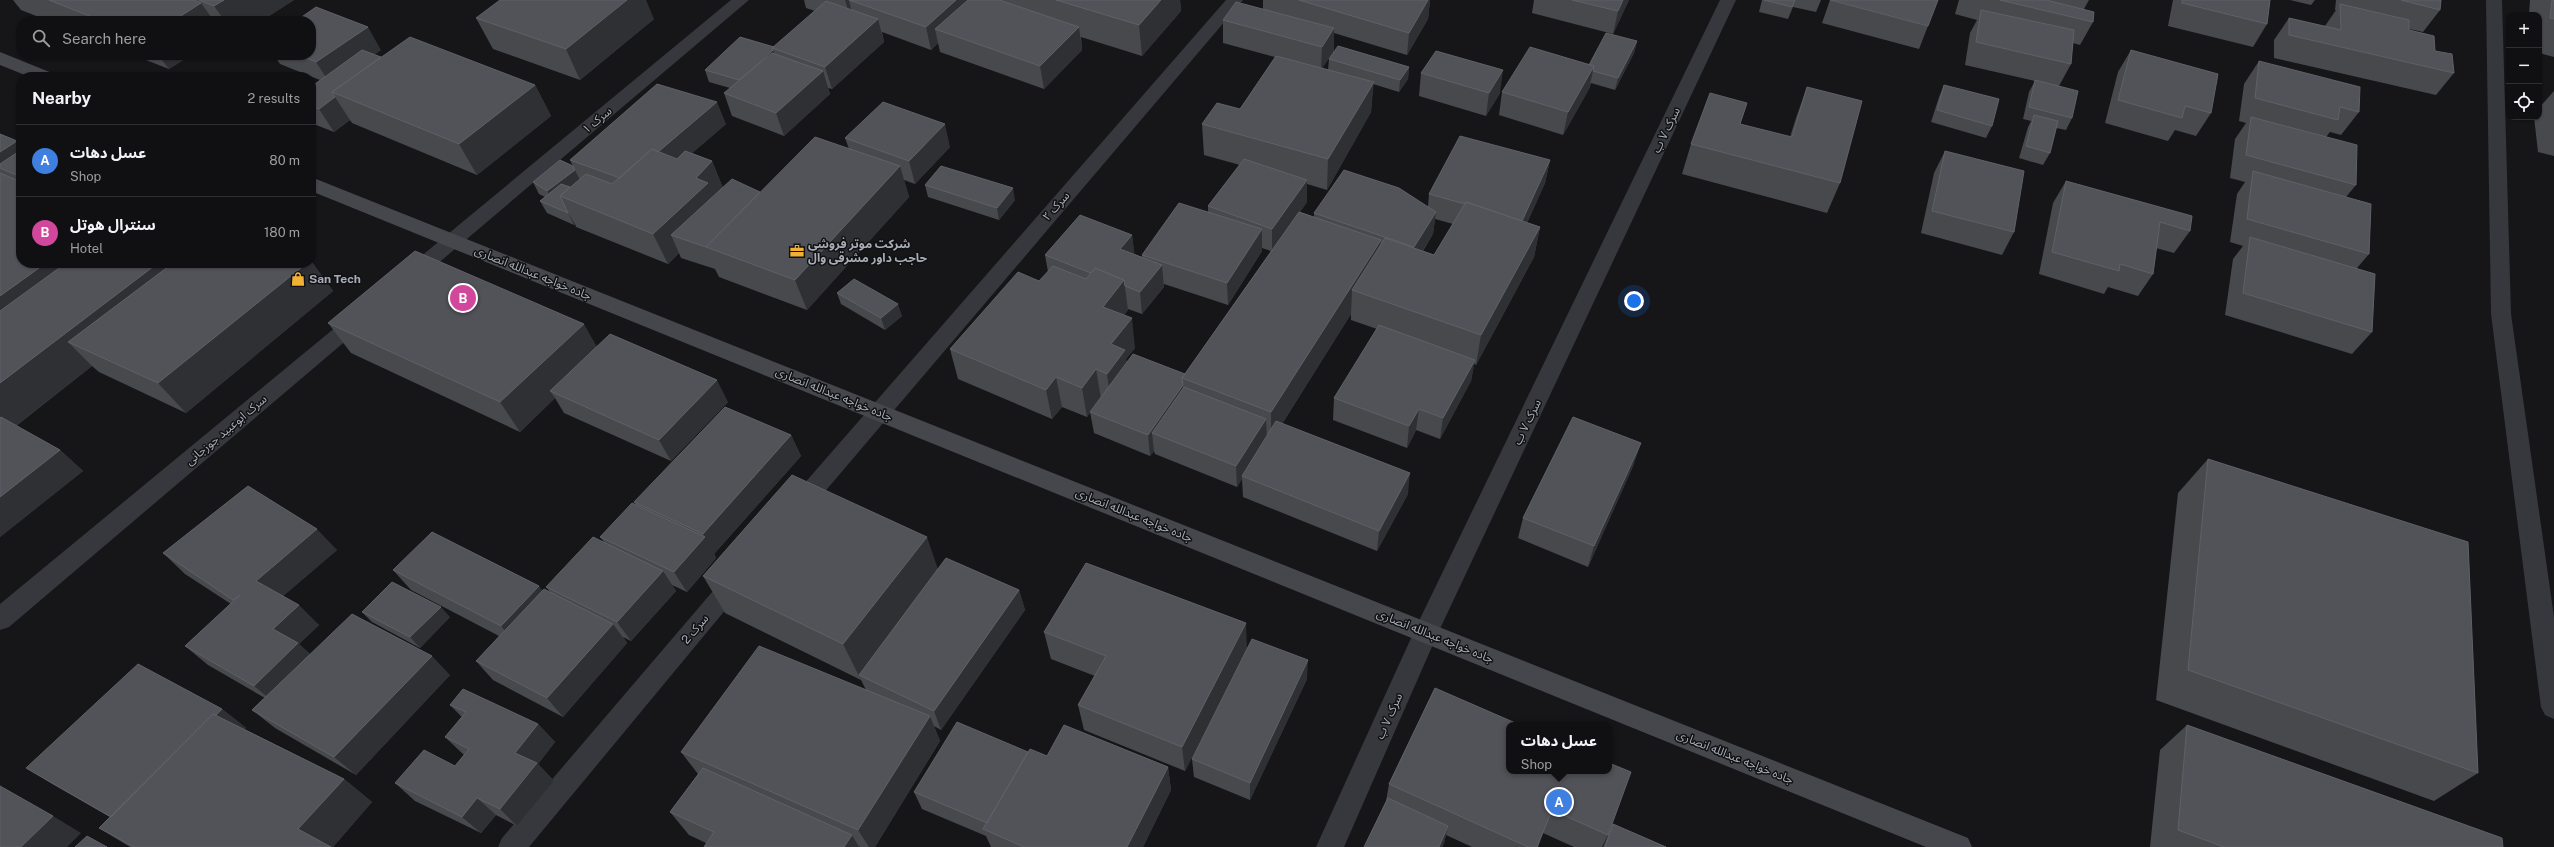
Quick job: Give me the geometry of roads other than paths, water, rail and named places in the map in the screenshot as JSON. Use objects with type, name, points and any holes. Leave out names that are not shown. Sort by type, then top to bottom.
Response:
[{"type":"main road","points":[[0,58],[34,72]]},
{"type":"main road","name":"جاده خواجه عبدالله انصاری","points":[[316,186],[1958,847]]},
{"type":"street","name":"سرک ۱","points":[[453,241],[741,0]]},
{"type":"street","name":"سرک ۲","points":[[878,412],[1235,0]]},
{"type":"street","name":"سرک ۷ ب","points":[[1330,847],[1426,633],[1728,0]]},
{"type":"street","points":[[2494,0],[2501,314],[2554,707]]},
{"type":"street","name":"سرک ابوعبید جوزجانی","points":[[0,619],[453,241]]},
{"type":"street","points":[[781,527],[878,412]]},
{"type":"street","name":"سرک 2","points":[[512,847],[751,563]]},
{"type":"place","name":"شرکت موتر فروشی حاجب داور مشرقی وال","points":[[797,251]]},
{"type":"place","name":"San Tech","points":[[298,279]]},
{"type":"place","name":"سنترال هوتل","points":[[463,298]]},
{"type":"place","name":"عسل دهات","points":[[1559,802]]}]
